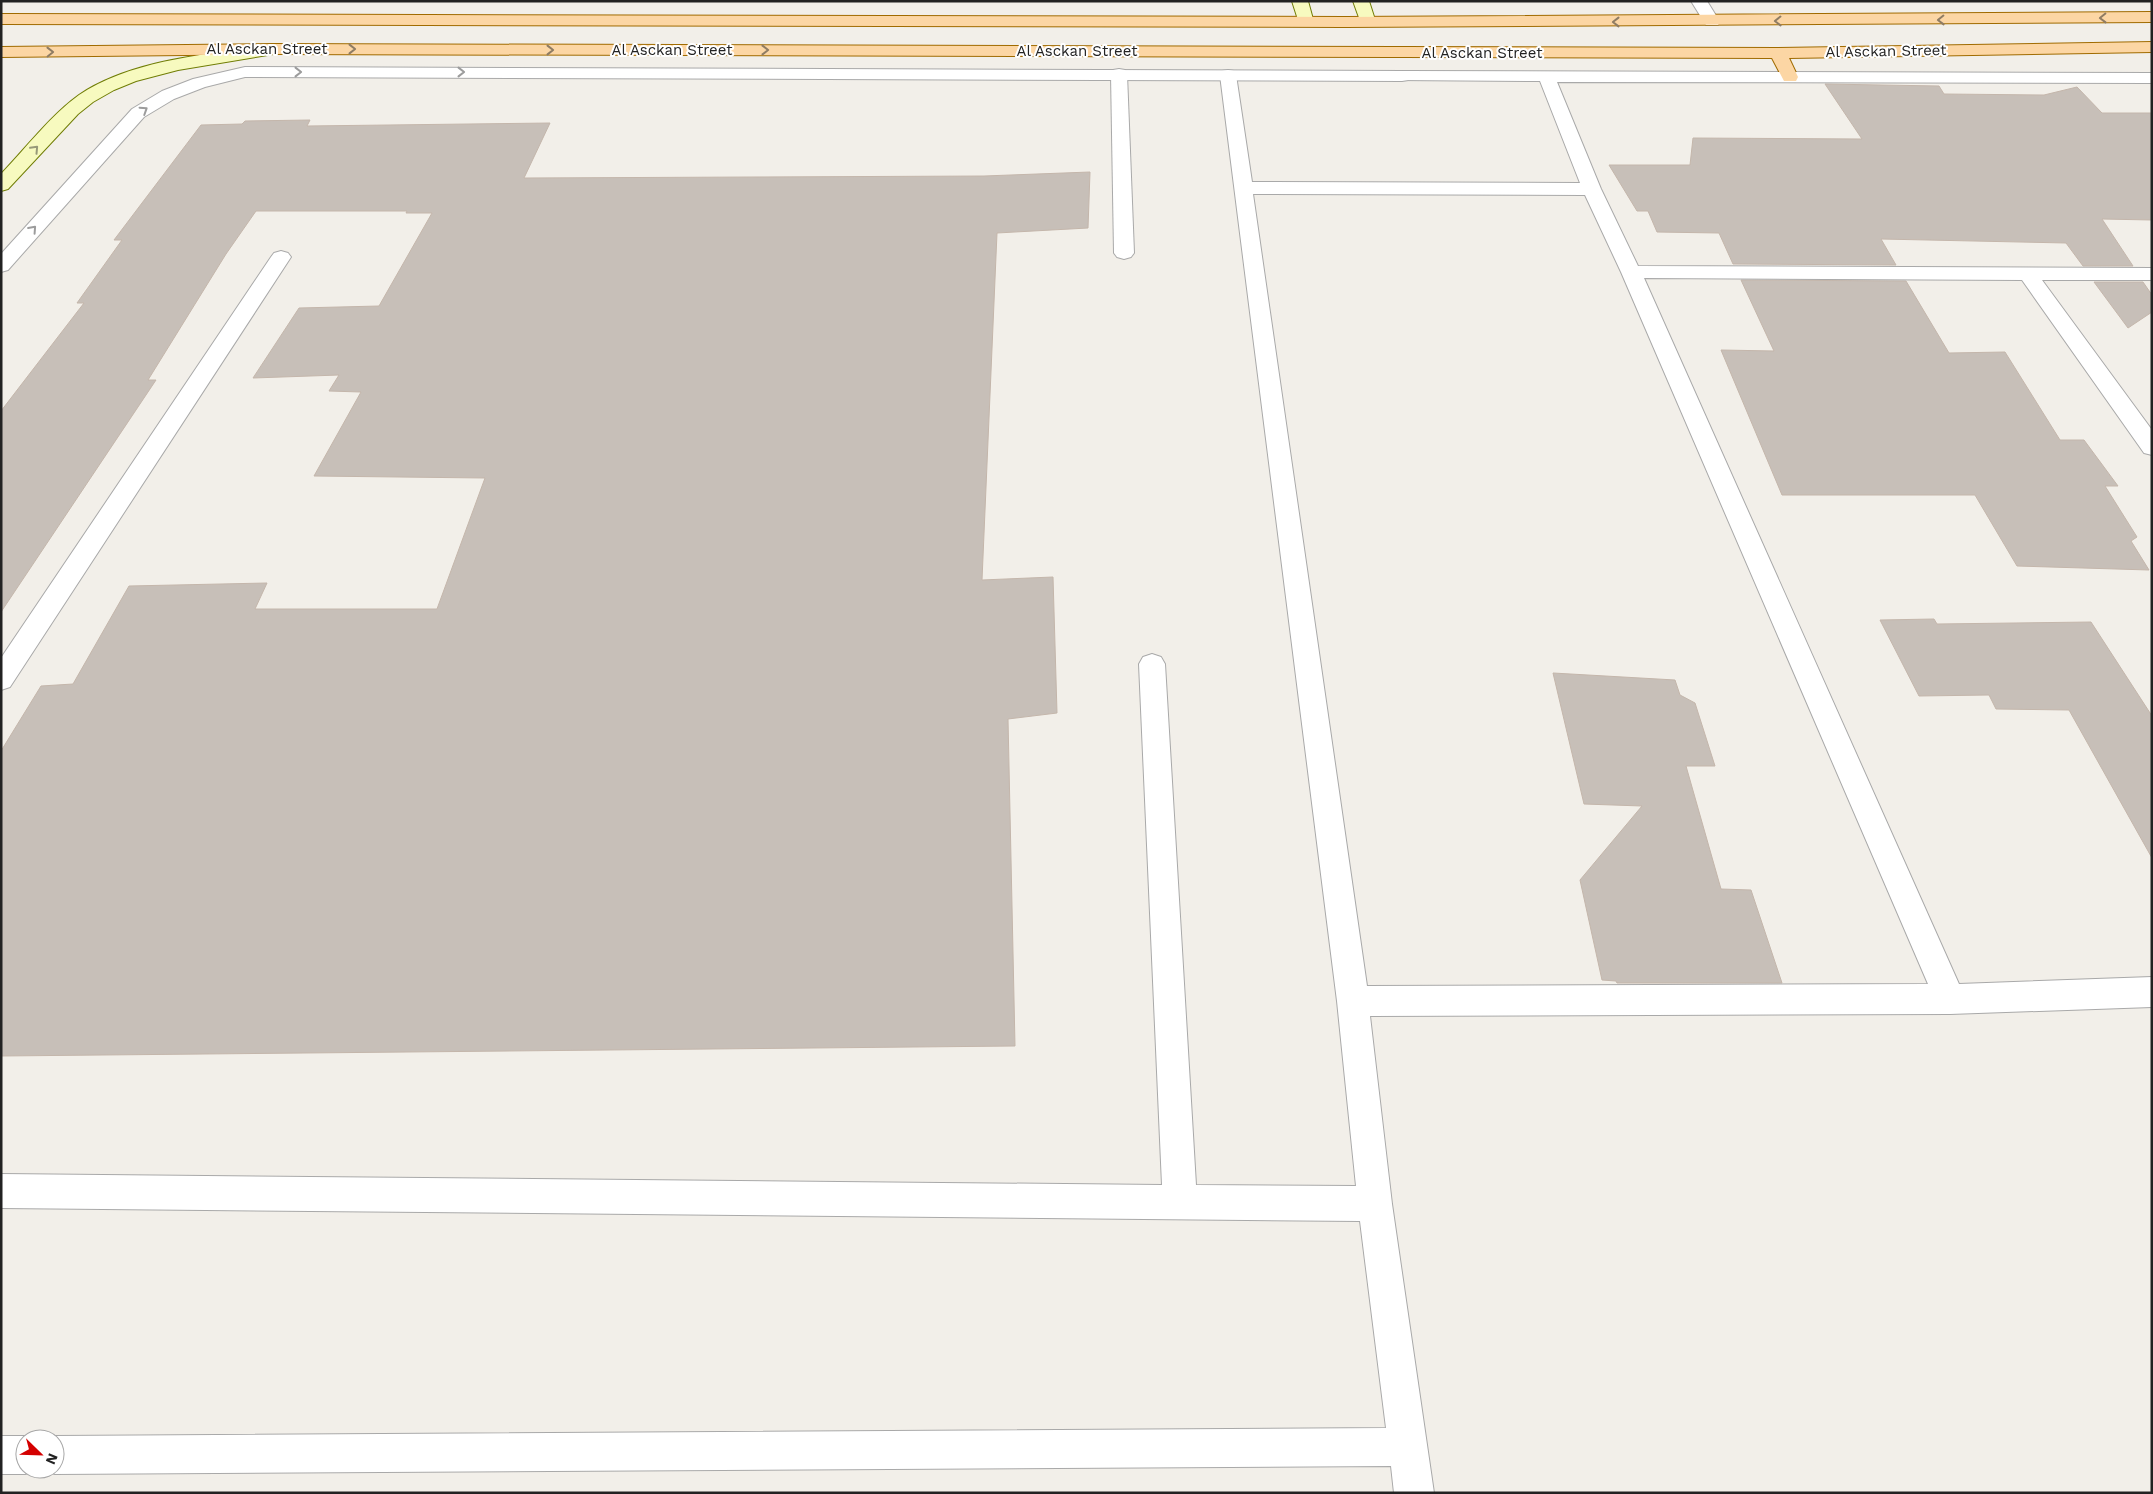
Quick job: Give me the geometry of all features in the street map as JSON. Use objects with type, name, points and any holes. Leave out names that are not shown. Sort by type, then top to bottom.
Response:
[{"type":"main road","points":[[1300,1],[1306,23]]},
{"type":"main road","points":[[1361,1],[1368,23]]},
{"type":"main road","name":"Al Asckan Street","points":[[1,18],[461,14],[809,15],[1368,23],[1712,22],[2152,17]]},
{"type":"main road","name":"Al Asckan Street","points":[[1,52],[525,49],[1778,53],[2152,47]]},
{"type":"main road","points":[[1,185],[65,117],[86,99],[108,87],[136,76],[182,64],[274,49]]},
{"type":"main road","points":[[512,72],[525,49]]},
{"type":"main road","points":[[1396,52],[1402,76]]},
{"type":"main road","points":[[1778,53],[1790,77]]},
{"type":"street","points":[[1699,1],[1712,22]]},
{"type":"street","points":[[1,266],[138,113],[168,95],[199,83],[245,72],[2152,78]]},
{"type":"street","points":[[1120,74],[1124,253]]},
{"type":"street","points":[[1228,75],[1353,1001],[1375,1204],[1414,1493]]},
{"type":"street","points":[[1546,76],[1592,189],[1631,272],[1950,999]]},
{"type":"street","points":[[1243,188],[1592,189]]},
{"type":"street","points":[[1,680],[282,257]]},
{"type":"street","points":[[1631,272],[2152,274]]},
{"type":"street","points":[[2028,274],[2152,446]]},
{"type":"street","points":[[1152,664],[1180,1203]]},
{"type":"street","points":[[1353,1001],[1950,999],[2152,992]]},
{"type":"street","points":[[1,1191],[1375,1204]]},
{"type":"street","points":[[65,1455],[1408,1447]]},
{"type":"street","points":[[1,1456],[15,1455]]},
{"type":"building","points":[[1825,84],[1939,86],[1944,94],[2044,95],[2077,87],[2102,113],[2152,113],[2152,220],[2102,219],[2133,266],[2083,266],[2066,243],[1881,239],[1896,265],[1733,264],[1719,233],[1657,232],[1648,211],[1637,211],[1609,165],[1690,165],[1693,138],[1862,139]]},
{"type":"building","points":[[310,120],[307,126],[550,123],[524,178],[984,176],[1090,172],[1088,228],[997,233],[982,580],[1053,577],[1057,713],[1008,719],[1015,1046],[1,1056],[1,751],[41,686],[73,684],[129,586],[267,583],[255,609],[437,609],[485,478],[314,476],[361,392],[329,391],[339,375],[253,378],[299,308],[379,306],[432,213],[406,213],[407,211],[256,211],[226,254],[148,380],[156,380],[1,612],[1,411],[84,303],[77,303],[122,240],[114,240],[201,125],[242,124],[245,121]]},
{"type":"building","points":[[1741,280],[1906,281],[1949,353],[2005,352],[2060,440],[2084,440],[2118,486],[2105,486],[2137,537],[2131,541],[2149,570],[2017,566],[1975,495],[1782,495],[1721,350],[1774,351]]},
{"type":"building","points":[[2094,282],[2143,282],[2152,295],[2152,312],[2128,328]]},
{"type":"building","points":[[1934,619],[1937,624],[2091,622],[2152,716],[2152,858],[2069,710],[1996,709],[1989,695],[1919,696],[1880,620]]},
{"type":"building","points":[[1553,673],[1675,680],[1680,695],[1695,703],[1715,766],[1686,766],[1721,889],[1751,890],[1782,983],[1617,983],[1616,981],[1602,980],[1580,880],[1642,806],[1584,804]]}]
